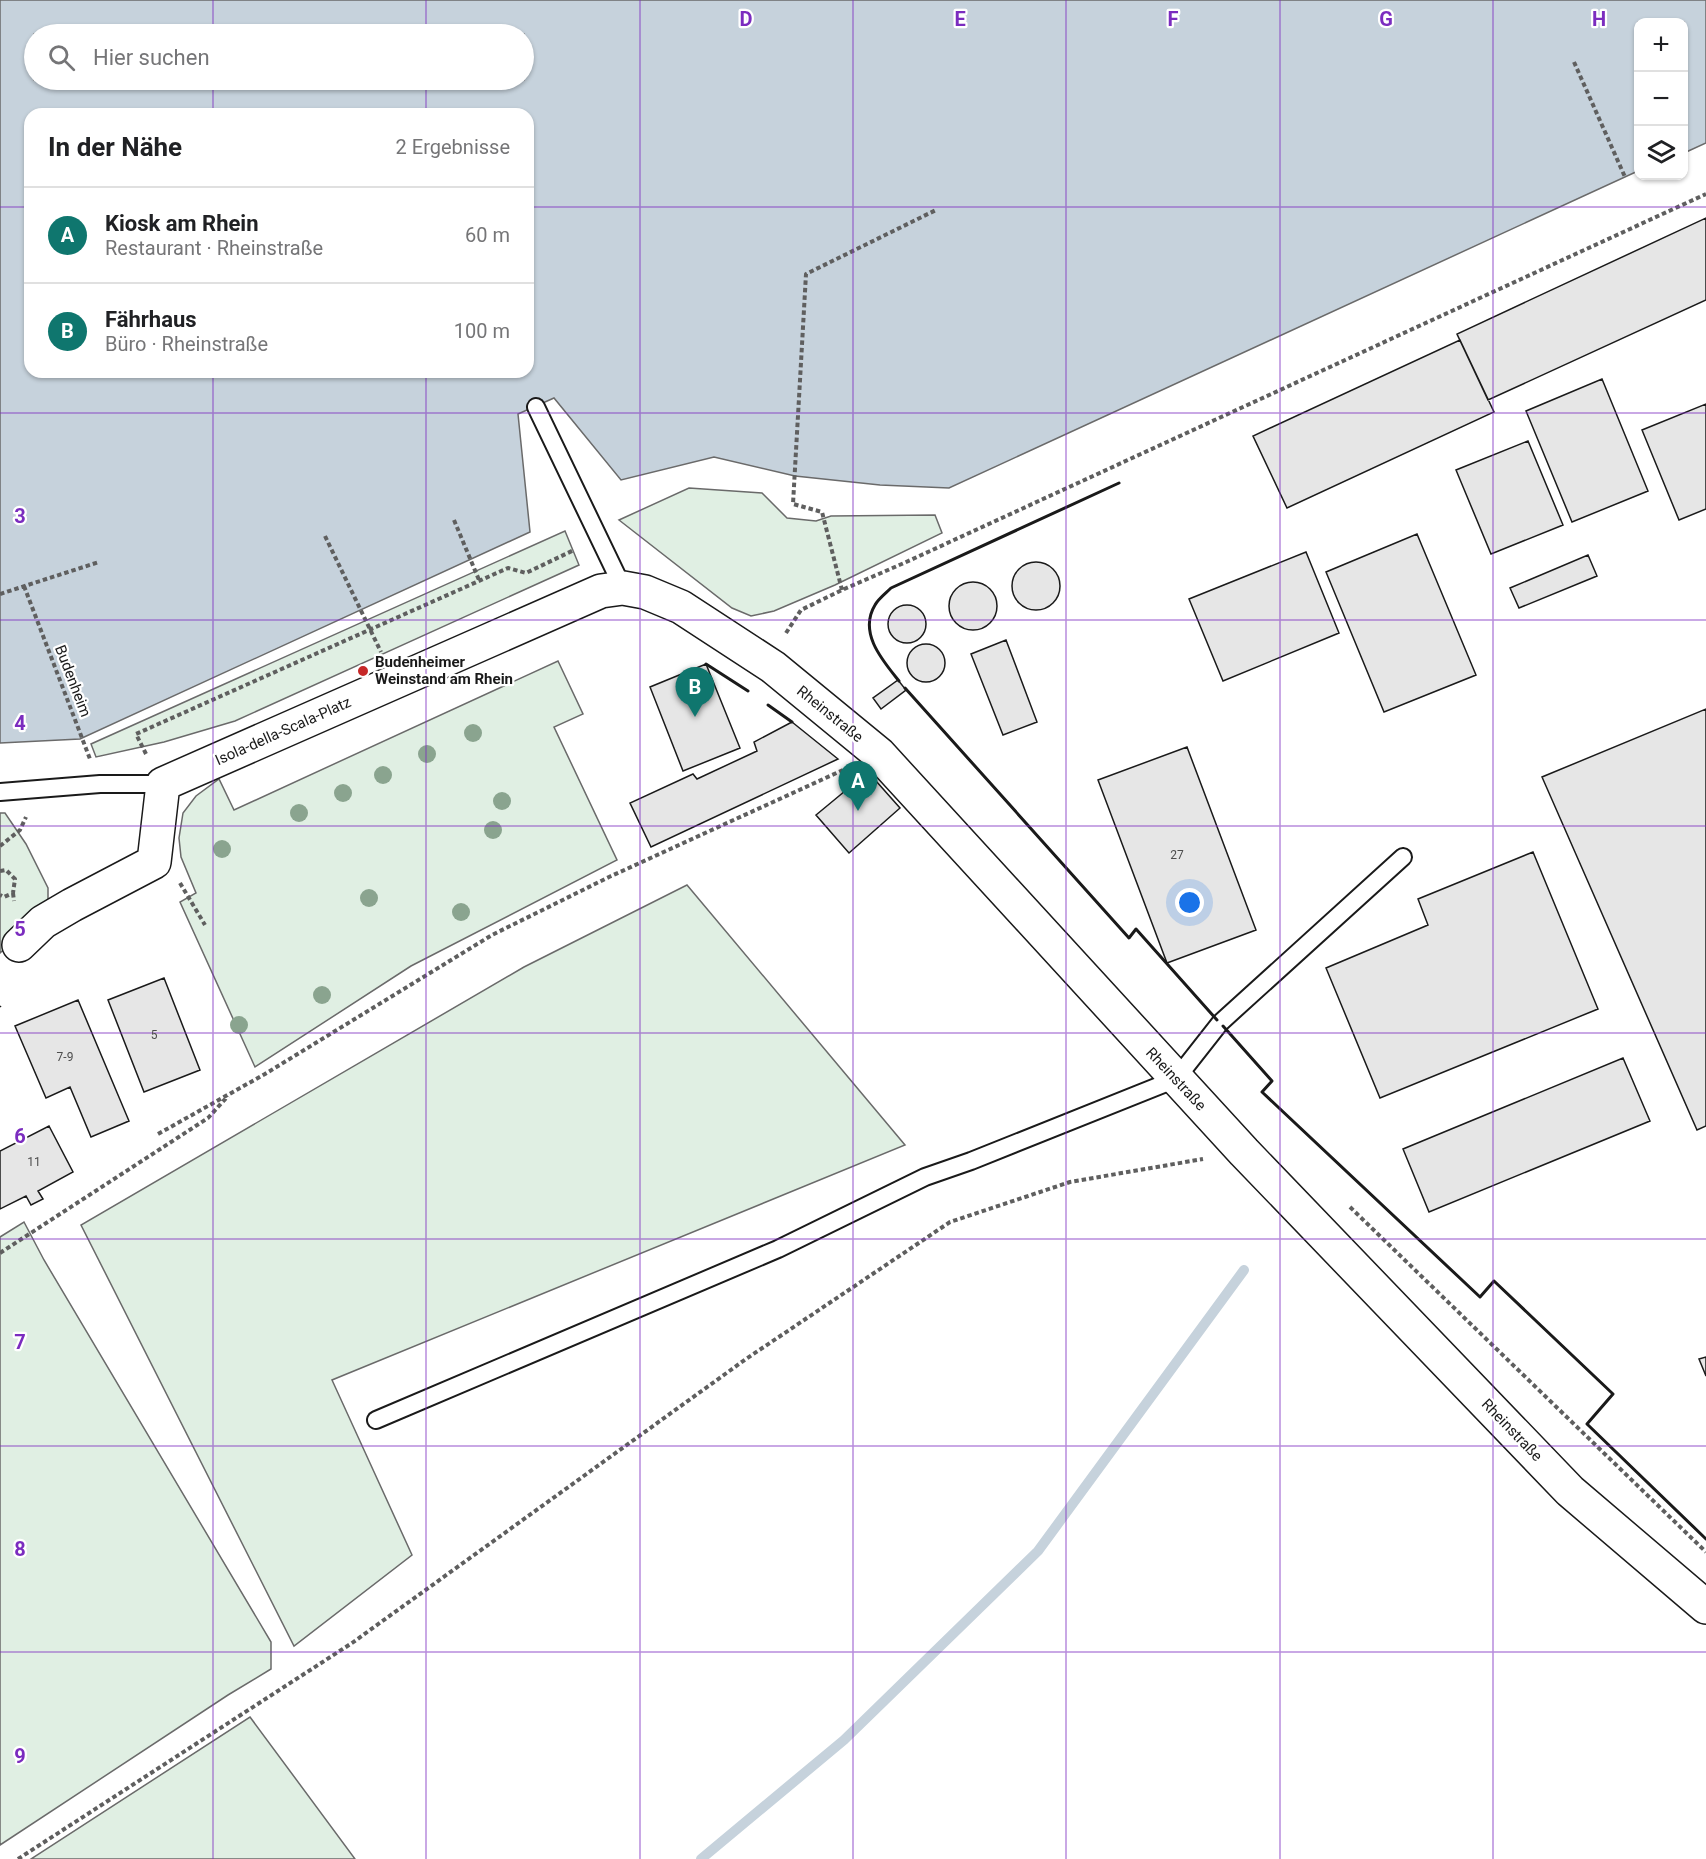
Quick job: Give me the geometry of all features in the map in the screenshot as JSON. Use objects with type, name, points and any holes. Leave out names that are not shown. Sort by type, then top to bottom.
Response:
[{"type":"street","name":"Rheinstraße","points":[[623,588],[645,592],[681,607],[773,668],[879,754],[1244,1152],[1570,1491],[1706,1607]]},
{"type":"street","name":"Isola-della-Scala-Platz","points":[[163,784],[601,591],[623,588]]},
{"type":"street","points":[[19,945],[43,922],[154,862],[163,784]]},
{"type":"lane","points":[[536,407],[623,588]]},
{"type":"lane","points":[[0,792],[100,784],[163,784]]},
{"type":"lane","points":[[376,1420],[778,1249],[925,1177],[982,1157],[1176,1079],[1220,1023],[1403,857]]},
{"type":"path","points":[[1574,62],[1625,177]]},
{"type":"path","points":[[773,668],[782,641],[801,610],[1706,194]]},
{"type":"path","points":[[842,590],[822,512],[793,504],[806,274],[936,210]]},
{"type":"path","points":[[454,520],[479,580]]},
{"type":"path","points":[[325,536],[370,630]]},
{"type":"path","points":[[163,784],[136,734],[479,580],[508,568],[526,573],[599,537]]},
{"type":"path","points":[[0,594],[99,562]]},
{"type":"path","name":"Budenheim","points":[[24,586],[100,784]]},
{"type":"path","points":[[158,1134],[266,1074],[492,935],[609,877],[879,754]]},
{"type":"path","points":[[154,862],[181,884],[206,926]]},
{"type":"path","points":[[0,871],[6,870],[15,879],[13,892],[4,897],[0,895]]},
{"type":"path","points":[[0,1253],[208,1118],[230,1093]]},
{"type":"path","points":[[18,1859],[352,1643],[746,1359],[950,1222],[1070,1182],[1244,1152]]},
{"type":"path","points":[[1347,1204],[1706,1552]]},
{"type":"green space","points":[[689,488],[762,493],[787,518],[816,521],[831,516],[935,515],[942,533],[835,585],[774,611],[751,616],[732,608],[619,520]]},
{"type":"green space","points":[[565,531],[579,565],[235,721],[164,742],[96,757],[91,744]]},
{"type":"green space","points":[[558,661],[583,714],[554,727],[617,860],[411,966],[255,1067],[180,902],[196,893],[181,857],[179,838],[183,813],[196,796],[219,779],[234,810]]},
{"type":"green space","points":[[0,813],[5,813],[26,844],[48,888],[48,899],[39,917],[0,953]]},
{"type":"green space","points":[[687,885],[905,1145],[332,1380],[412,1555],[294,1646],[81,1225],[524,967]]},
{"type":"green space","points":[[24,1222],[44,1260],[271,1642],[271,1669],[0,1845],[0,1237]]},
{"type":"green space","points":[[250,1717],[355,1859],[31,1859]]},
{"type":"shaded area","points":[[0,0],[1706,0],[1706,143],[1688,151],[1688,18],[1634,18],[1634,173],[949,488],[880,485],[795,476],[714,457],[621,480],[554,398],[518,414],[530,532],[80,739],[0,743]]},
{"type":"building","points":[[1706,218],[1706,300],[1488,400],[1457,334]]},
{"type":"building","points":[[1460,340],[1494,412],[1287,508],[1253,436]]},
{"type":"building","points":[[1602,379],[1648,491],[1572,522],[1526,411]]},
{"type":"building","points":[[1706,404],[1706,509],[1679,520],[1642,430]]},
{"type":"building","points":[[1528,441],[1563,525],[1491,554],[1456,470]]},
{"type":"building","points":[[1417,534],[1476,675],[1384,712],[1326,572]]},
{"type":"building","points":[[1306,552],[1339,633],[1223,681],[1189,599]]},
{"type":"building","points":[[1588,555],[1597,576],[1519,608],[1510,588]]},
{"type":"building","points":[[1036,562],[1053,569],[1060,586],[1053,603],[1036,610],[1019,603],[1012,586],[1019,569]]},
{"type":"building","points":[[973,582],[990,589],[997,606],[990,623],[973,630],[956,623],[949,606],[956,589]]},
{"type":"building","points":[[907,605],[914,606],[920,611],[925,617],[925,631],[920,637],[914,642],[907,643],[900,642],[894,637],[889,631],[888,624],[889,617],[894,611],[900,606]]},
{"type":"building","points":[[1006,640],[1037,722],[1003,735],[971,654]]},
{"type":"building","points":[[926,644],[933,645],[939,650],[944,656],[944,670],[939,676],[933,681],[926,682],[919,681],[913,676],[908,670],[907,663],[908,656],[913,650],[919,645]]},
{"type":"building","points":[[706,664],[740,748],[683,771],[650,687]]},
{"type":"building","points":[[898,680],[906,690],[881,709],[873,698]]},
{"type":"building","points":[[1706,709],[1706,1126],[1697,1130],[1542,777]]},
{"type":"building","points":[[792,722],[838,759],[651,847],[630,803],[693,774],[697,779],[757,751],[754,742]]},
{"type":"building","points":[[1187,747],[1256,930],[1167,963],[1098,780]]},
{"type":"building","points":[[868,772],[900,808],[849,853],[816,815]]},
{"type":"building","points":[[1533,852],[1598,1009],[1380,1098],[1326,968],[1428,925],[1418,899]]},
{"type":"building","points":[[164,978],[200,1070],[144,1092],[108,1000]]},
{"type":"building","points":[[78,1000],[129,1121],[91,1137],[70,1087],[46,1098],[15,1026]]},
{"type":"building","points":[[1623,1058],[1650,1121],[1429,1212],[1403,1149]]},
{"type":"building","points":[[49,1126],[73,1172],[38,1191],[43,1199],[31,1205],[26,1196],[0,1209],[0,1151]]},
{"type":"building","points":[[1706,1357],[1706,1376],[1699,1359]]},
{"type":"waterway","points":[[701,1859],[844,1740],[1038,1551],[1244,1270]]},
{"type":"wall","points":[[899,681],[880,656],[869,626],[870,615],[875,605],[891,588],[1119,483]]},
{"type":"wall","points":[[706,664],[748,691]]},
{"type":"wall","points":[[905,688],[1129,938],[1136,929],[1217,1020]]},
{"type":"wall","points":[[768,705],[792,722]]},
{"type":"wall","points":[[1223,1026],[1272,1081],[1262,1092],[1480,1297],[1494,1281],[1613,1394],[1587,1424],[1706,1539]]},
{"type":"place","name":"Budenheimer Weinstand am Rhein","points":[[363,671]]},
{"type":"place","name":"Fährhaus","points":[[695,717]]},
{"type":"place","name":"Kiosk am Rhein","points":[[858,811]]}]
